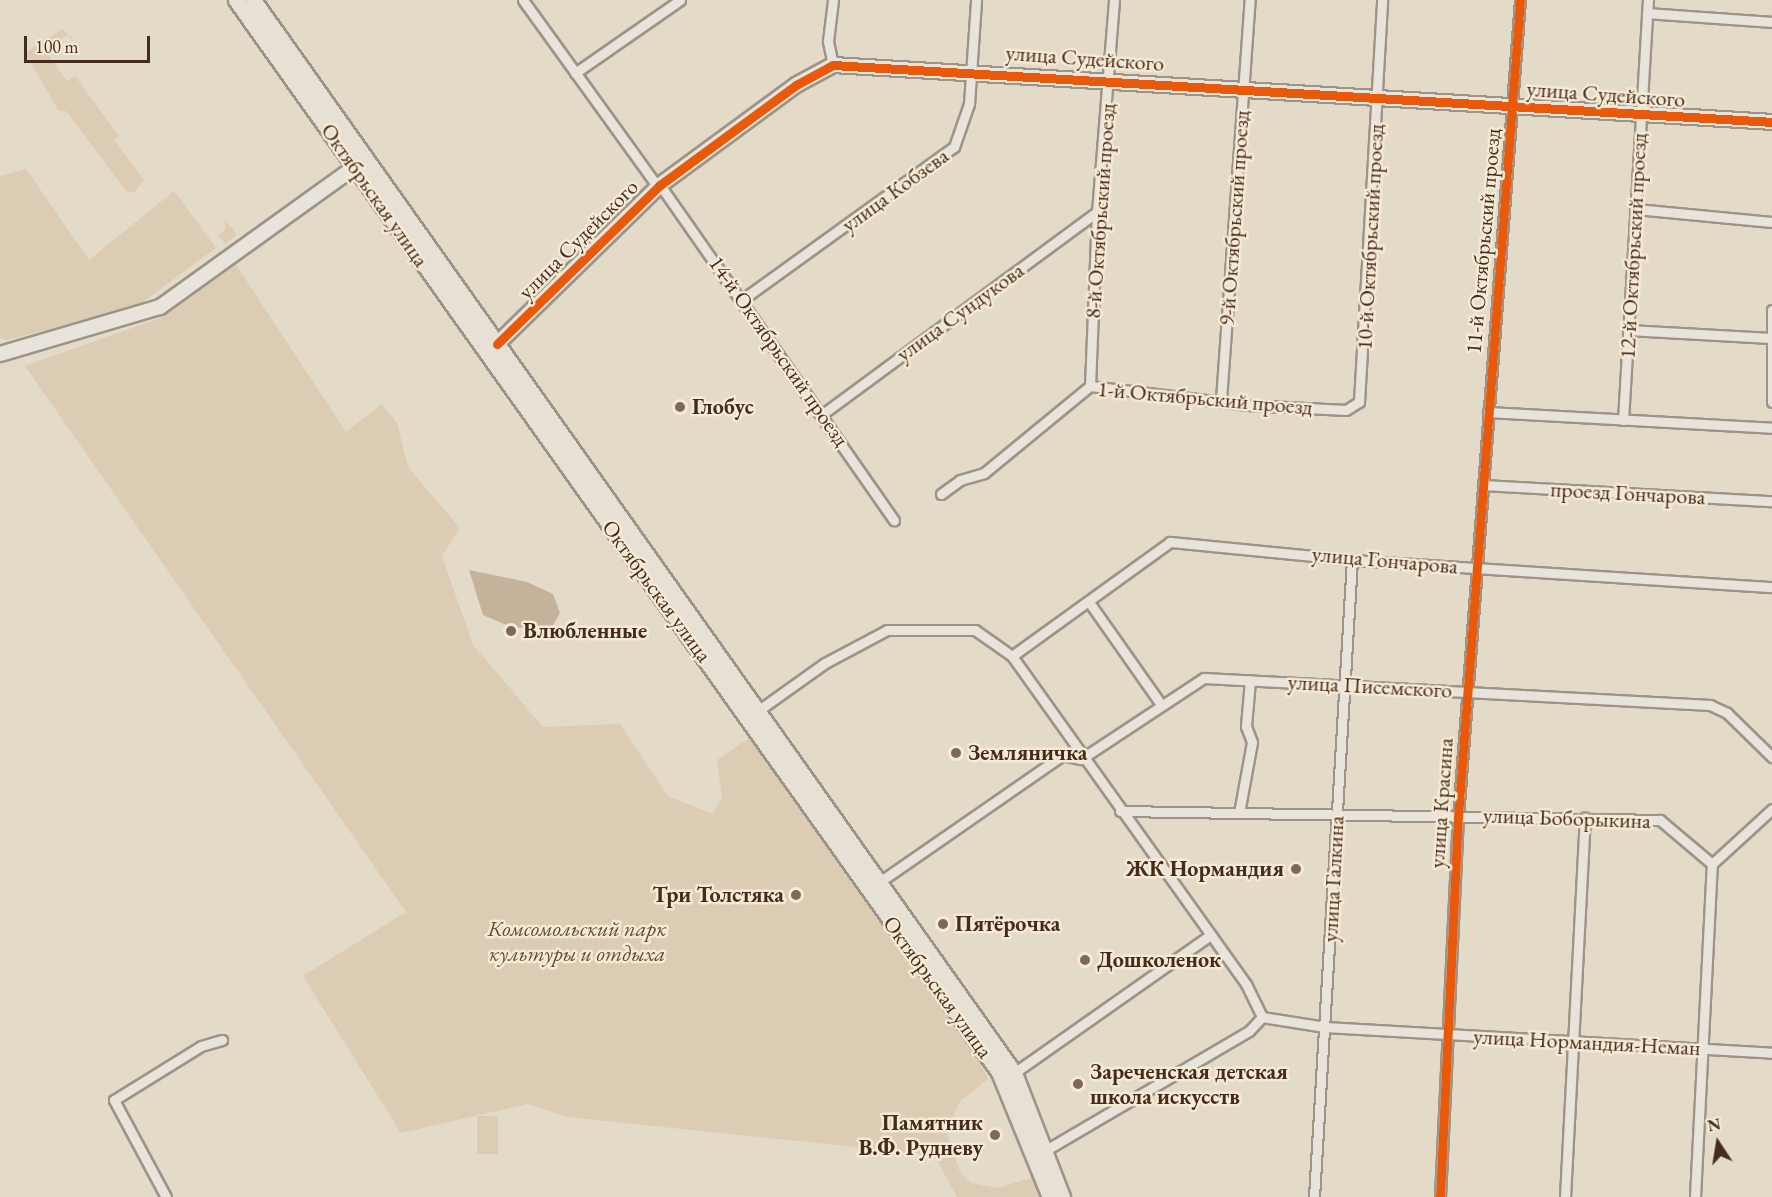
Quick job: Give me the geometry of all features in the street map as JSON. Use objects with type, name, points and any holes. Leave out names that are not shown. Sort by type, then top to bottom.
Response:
[{"type":"main road","name":"Октябрьская улица","points":[[236,0],[360,163],[1009,1076],[1050,1197]]},
{"type":"main road","name":"Октябрьская улица","points":[[253,0],[360,163]]},
{"type":"main road","name":"Октябрьская улица","points":[[492,348],[759,710],[1009,1076],[1046,1150],[1062,1197]]},
{"type":"street","name":"14-й Октябрьский проезд","points":[[523,0],[574,73],[743,299],[824,413],[894,520]]},
{"type":"street","points":[[574,73],[680,0]]},
{"type":"street","points":[[833,0],[828,41],[833,65]]},
{"type":"street","name":"улица Кобзева","points":[[743,299],[944,158],[965,124],[976,0]]},
{"type":"street","name":"8-й Октябрьский проезд","points":[[1090,386],[1097,212],[1114,0]]},
{"type":"street","name":"9-й Октябрьский проезд","points":[[1221,400],[1250,0]]},
{"type":"street","name":"10-й Октябрьский проезд","points":[[1359,402],[1382,0]]},
{"type":"street","name":"11-й Октябрьский проезд","points":[[1488,412],[1520,0]]},
{"type":"street","name":"12-й Октябрьский проезд","points":[[1623,420],[1648,0]]},
{"type":"street","points":[[1647,13],[1772,22]]},
{"type":"street","name":"улица Судейского","points":[[492,348],[659,186],[796,85],[833,65],[971,69],[1513,107],[1772,122]]},
{"type":"street","points":[[1,352],[160,307],[360,163]]},
{"type":"street","points":[[1635,209],[1772,222]]},
{"type":"street","name":"улица Сундукова","points":[[824,413],[1097,212]]},
{"type":"street","points":[[1772,310],[1770,338],[1772,402]]},
{"type":"street","points":[[1628,330],[1770,338]]},
{"type":"street","name":"1-й Октябрьский проезд","points":[[941,494],[960,480],[984,473],[1090,386],[1346,410],[1359,402]]},
{"type":"street","points":[[1488,412],[1772,428]]},
{"type":"street","name":"улица Красина","points":[[1440,1197],[1450,1034],[1458,817],[1488,412]]},
{"type":"street","name":"проезд Гончарова","points":[[1483,485],[1772,501]]},
{"type":"street","name":"улица Гончарова","points":[[1012,656],[1170,542],[1352,560],[1772,587]]},
{"type":"street","name":"улица Галкина","points":[[1314,1197],[1352,560]]},
{"type":"street","points":[[1089,602],[1160,703]]},
{"type":"street","points":[[759,710],[825,663],[887,630],[975,630],[1012,656],[1081,759],[1246,984],[1262,1017],[1249,1031],[1046,1150]]},
{"type":"street","name":"улица Писемского","points":[[1081,759],[1160,703],[1204,678],[1344,683],[1710,705],[1727,713],[1772,757]]},
{"type":"street","points":[[1239,813],[1252,742],[1246,726],[1250,680]]},
{"type":"street","points":[[878,883],[1063,755],[1081,759]]},
{"type":"street","points":[[1695,1197],[1712,864],[1772,809]]},
{"type":"street","name":"улица Боборыкина","points":[[1119,811],[1660,820],[1712,864]]},
{"type":"street","points":[[1565,1197],[1585,818]]},
{"type":"street","points":[[1009,1076],[1210,935]]},
{"type":"street","name":"улица Нормандия-Неман","points":[[1262,1017],[1325,1027],[1772,1053]]},
{"type":"street","points":[[166,1197],[114,1100],[201,1046],[222,1040]]},
{"type":"green space","points":[[63,29],[76,43],[67,35],[45,51],[67,81],[75,76],[119,136],[114,140],[144,180],[134,192],[127,192],[66,111],[59,111],[25,53]]},
{"type":"green space","points":[[26,169],[89,260],[174,191],[216,248],[136,307],[7,340],[0,338],[0,176]]},
{"type":"green space","points":[[224,219],[237,235],[225,244],[218,235],[226,229]]},
{"type":"green space","name":"Комсомольский парк культуры и отдыха","points":[[236,265],[346,432],[382,404],[397,423],[408,467],[460,528],[442,556],[473,645],[543,727],[620,724],[668,796],[712,814],[722,798],[717,760],[758,732],[889,933],[974,1049],[988,1079],[960,1101],[946,1131],[960,1172],[971,1183],[998,1188],[1037,1176],[1045,1197],[957,1197],[934,1155],[567,1117],[528,1104],[401,1133],[303,976],[406,912],[25,366],[163,317]]},
{"type":"green space","points":[[477,1116],[498,1116],[498,1154],[477,1154]]},
{"type":"shaded area","points":[[469,570],[527,582],[553,594],[560,613],[551,629],[511,627],[483,615]]},
{"type":"cycle path","points":[[1440,1197],[1458,817],[1520,0]]},
{"type":"cycle path","points":[[497,344],[660,185],[796,85],[833,65],[1772,122]]},
{"type":"place","name":"Глобус","points":[[680,407]]},
{"type":"place","name":"Влюбленные","points":[[511,631]]},
{"type":"place","name":"Земляничка","points":[[956,753]]},
{"type":"place","name":"ЖК Нормандия","points":[[1296,869]]},
{"type":"place","name":"Три Толстяка","points":[[796,895]]},
{"type":"place","name":"Пятёрочка","points":[[943,924]]},
{"type":"place","name":"Дошколенок","points":[[1085,960]]},
{"type":"place","name":"Зареченская детская школа искусств","points":[[1078,1084]]},
{"type":"place","name":"Памятник В.Ф. Рудневу","points":[[995,1135]]}]
